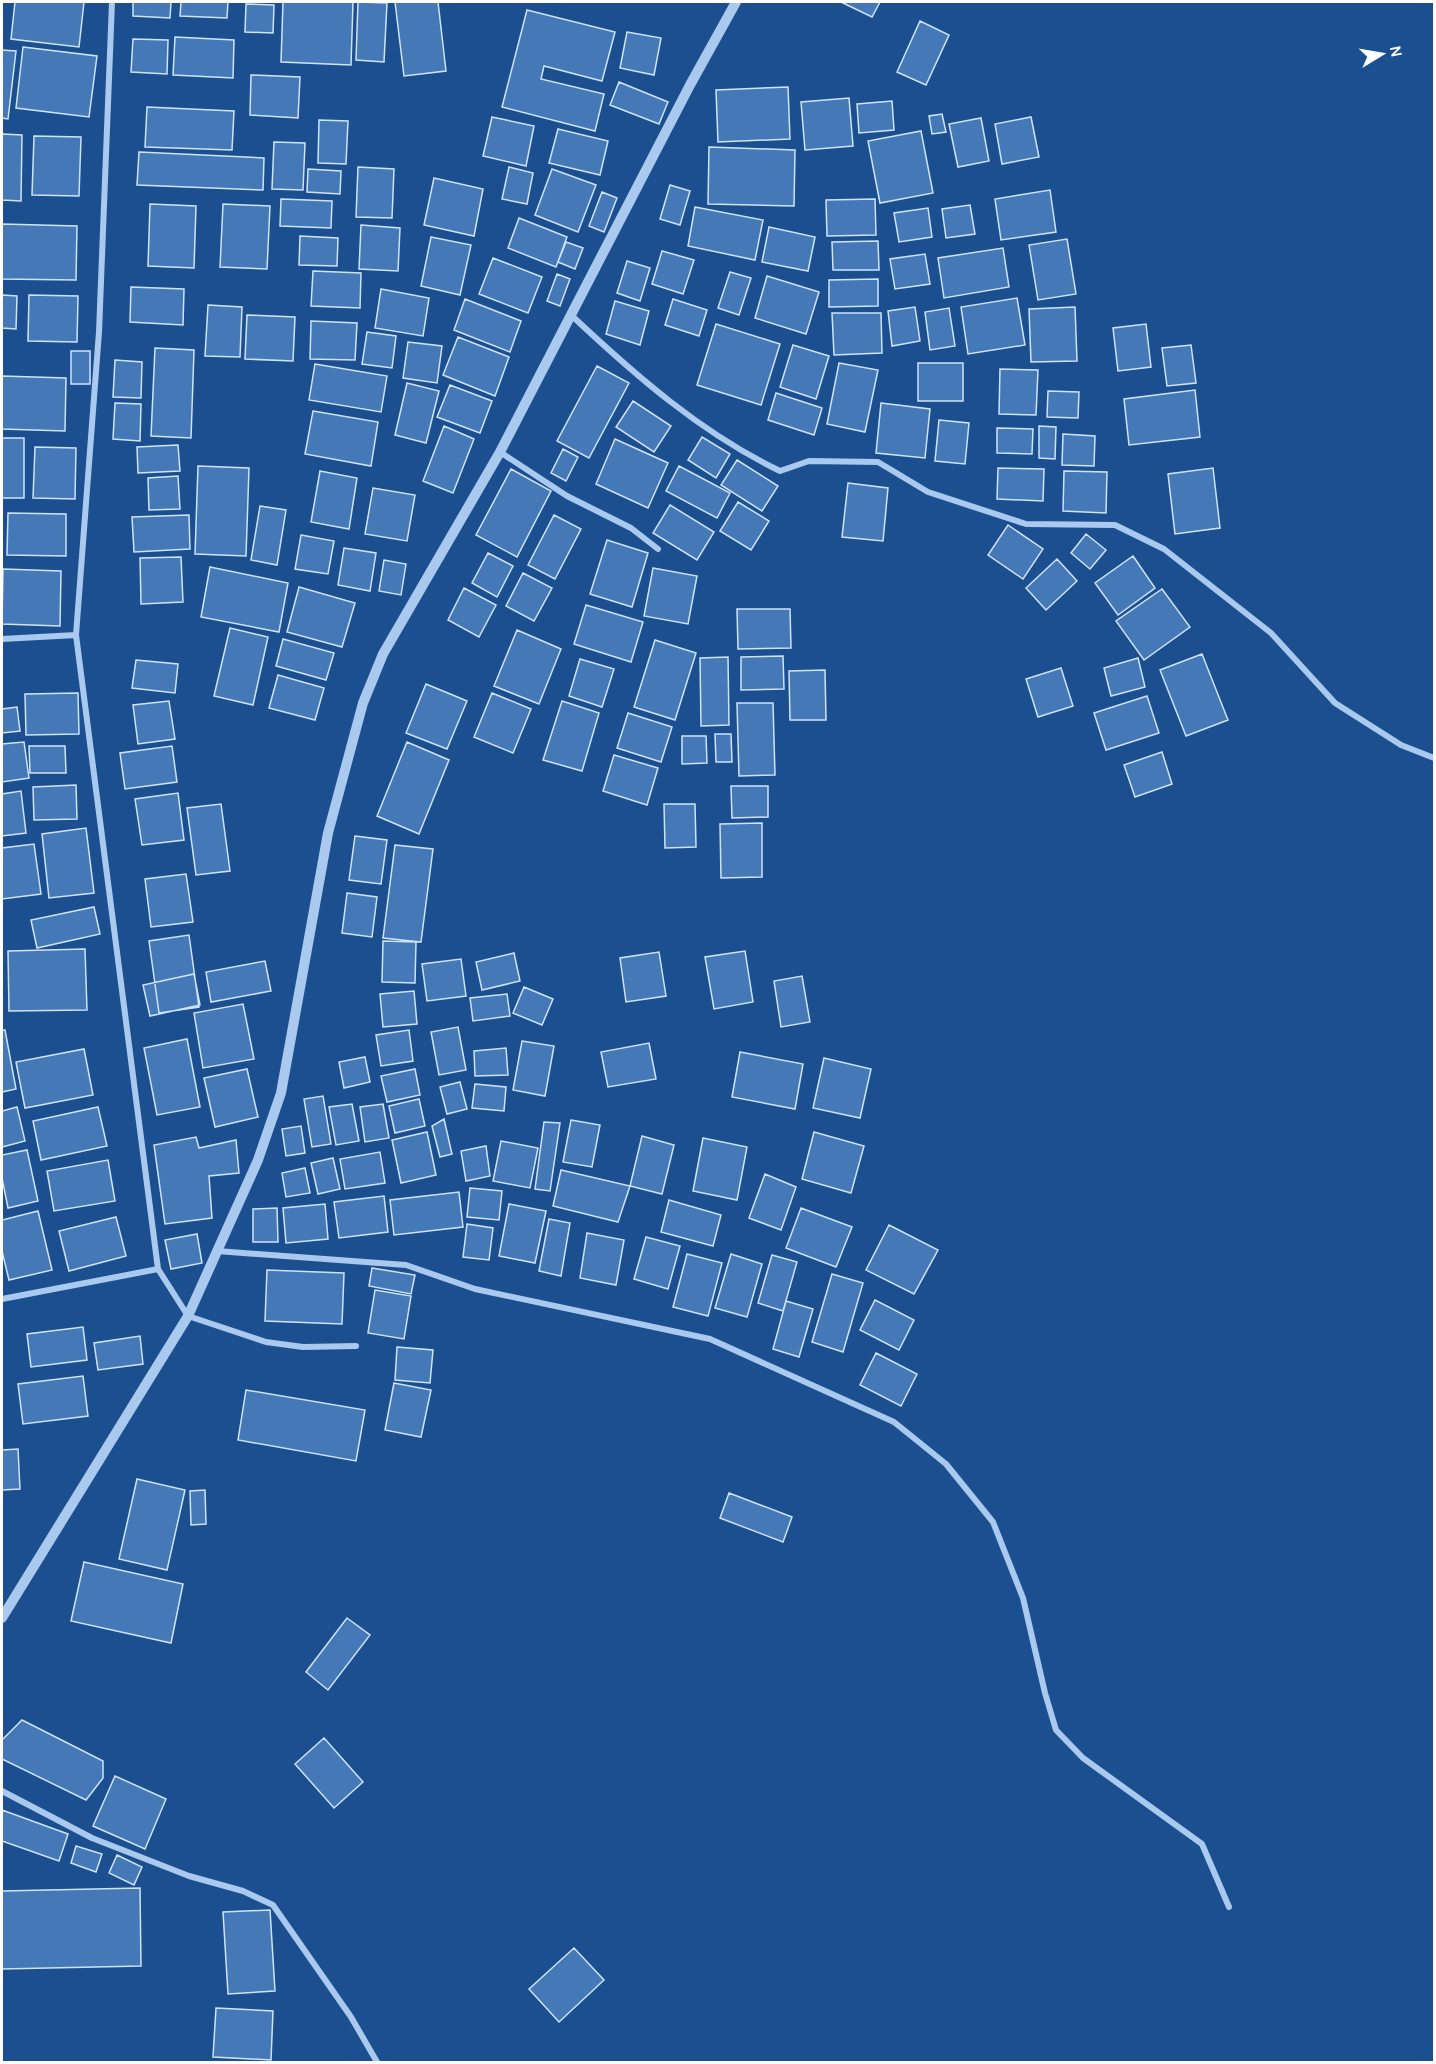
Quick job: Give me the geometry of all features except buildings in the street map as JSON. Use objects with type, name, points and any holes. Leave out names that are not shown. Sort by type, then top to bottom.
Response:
[{"type":"street","points":[[112,2],[99,332],[76,635],[158,1269],[188,1316],[266,1342],[303,1347],[356,1346]]},
{"type":"street","points":[[2,1618],[188,1316],[258,1160],[280,1093],[328,833],[363,703],[383,654],[500,452],[736,2]]},
{"type":"street","points":[[572,315],[634,374],[667,396],[714,435],[780,471],[809,461],[878,462],[928,492],[1026,524],[1115,525],[1164,549],[1271,633],[1335,703],[1401,745],[1434,758]]},
{"type":"street","points":[[500,452],[567,496],[631,528],[658,549]]},
{"type":"street","points":[[2,639],[76,635]]},
{"type":"street","points":[[218,1251],[406,1265],[475,1289],[710,1339],[894,1422],[946,1464],[993,1522],[1023,1598],[1056,1730],[1083,1758],[1202,1844],[1230,1907]]},
{"type":"street","points":[[2,1299],[158,1269]]},
{"type":"street","points":[[2,1791],[92,1838],[189,1876],[243,1891],[273,1905],[351,2017],[376,2062]]}]
